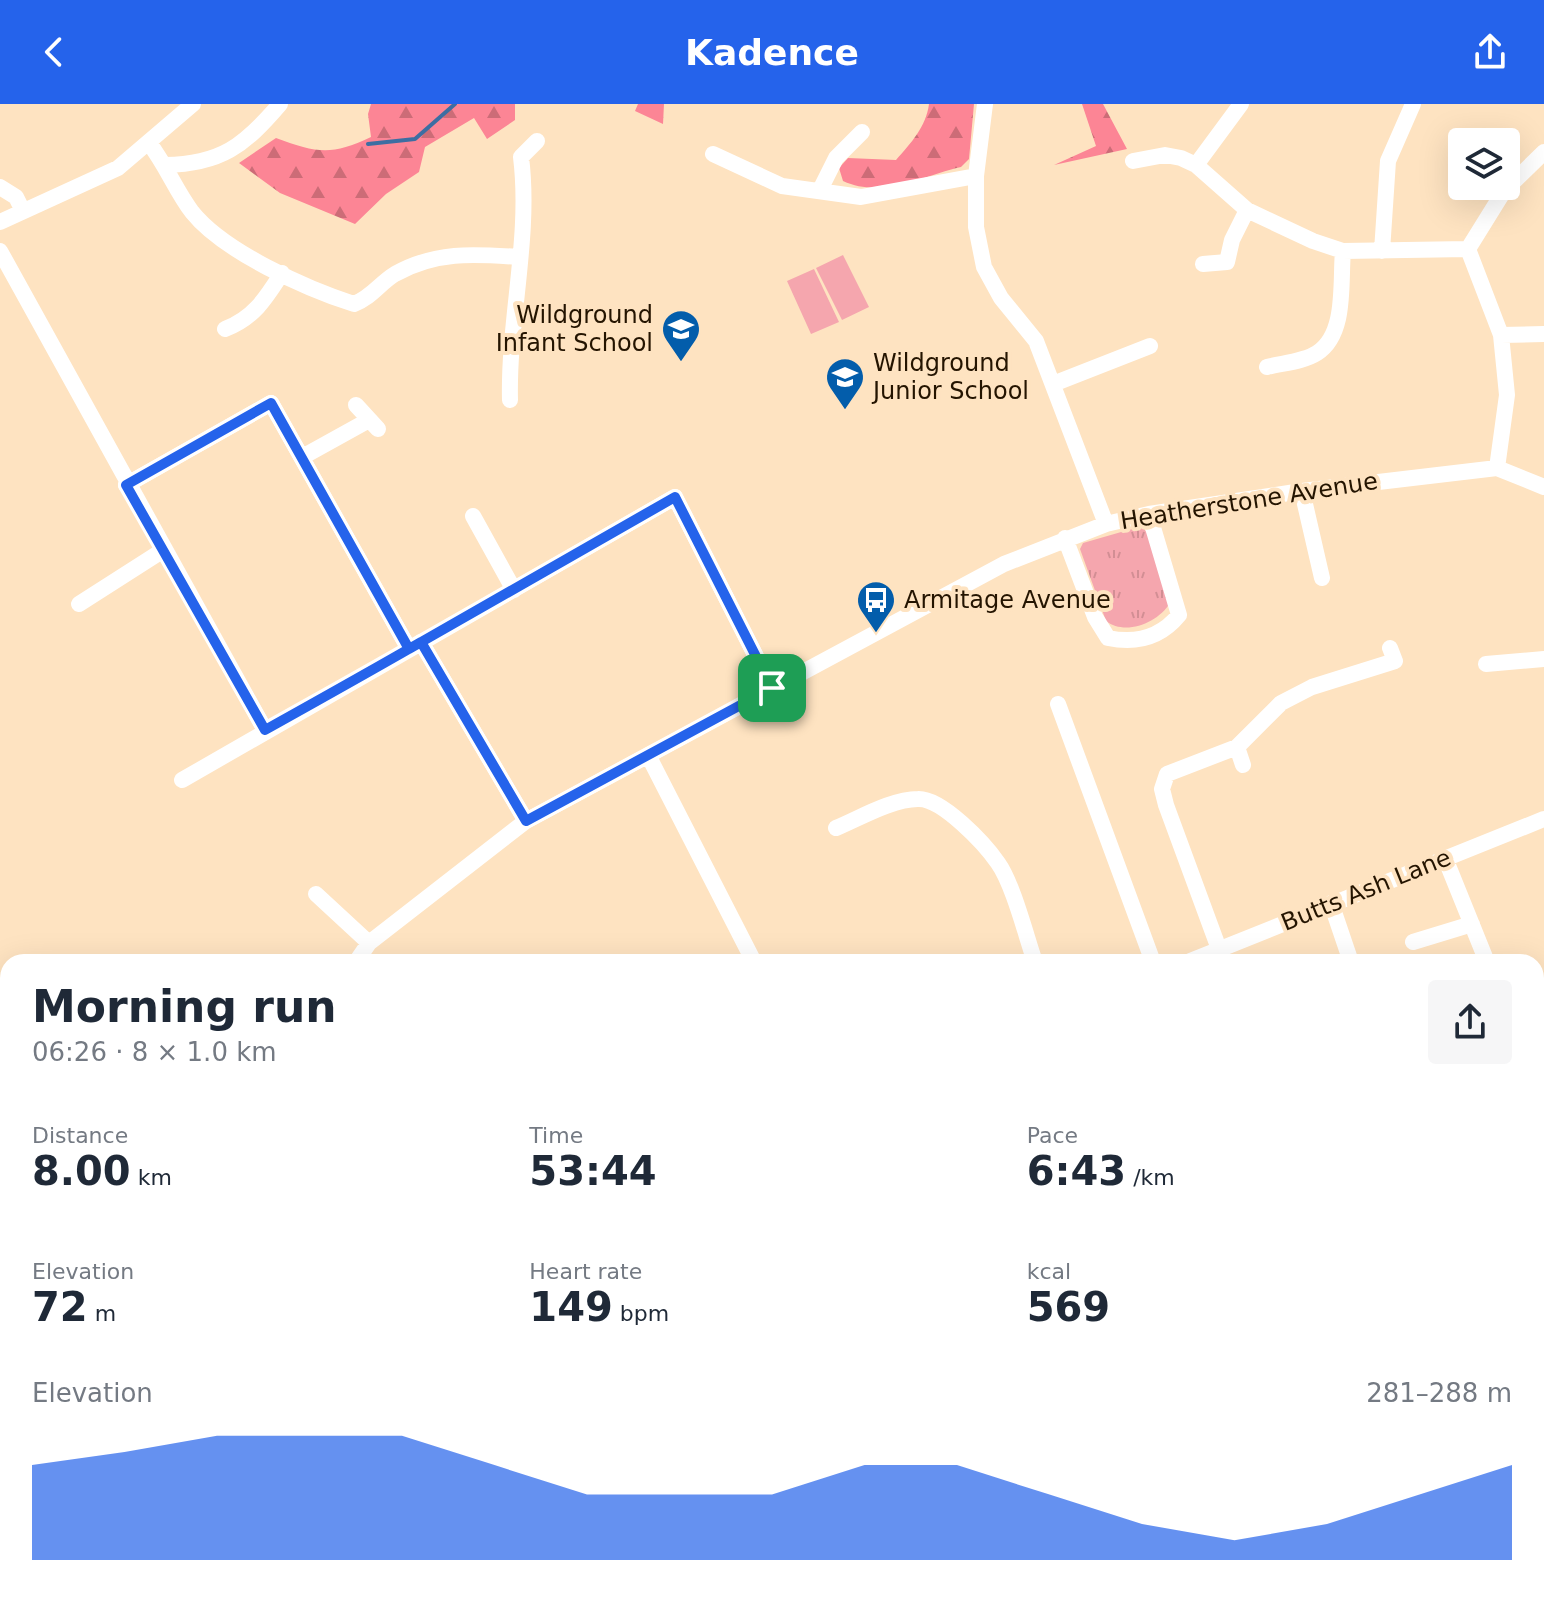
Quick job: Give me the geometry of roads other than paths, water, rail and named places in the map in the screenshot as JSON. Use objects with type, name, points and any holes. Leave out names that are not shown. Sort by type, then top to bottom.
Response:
[{"type":"street","points":[[0,222],[22,209],[118,168],[193,104]]},
{"type":"street","points":[[165,165],[214,160],[261,126],[280,104]]},
{"type":"street","points":[[985,104],[976,176],[976,227],[984,267],[1001,298],[1036,341],[1106,524]]},
{"type":"street","points":[[1196,165],[1241,104]]},
{"type":"street","points":[[1382,251],[1385,176],[1409,112],[1393,104]]},
{"type":"street","points":[[820,190],[836,158],[862,132]]},
{"type":"street","points":[[510,400],[512,321],[519,257],[521,157],[537,141]]},
{"type":"street","points":[[149,143],[193,213],[220,237],[282,273],[354,304],[371,297],[390,277],[437,257],[468,253],[519,257]]},
{"type":"street","points":[[1468,249],[1504,191],[1544,152]]},
{"type":"street","points":[[713,154],[782,186],[861,197],[976,176]]},
{"type":"street","points":[[1133,161],[1165,155],[1196,165],[1247,210],[1313,241],[1343,251],[1468,249]]},
{"type":"street","points":[[0,187],[16,197],[22,209]]},
{"type":"street","points":[[1203,264],[1227,262],[1232,240],[1247,210]]},
{"type":"street","points":[[1468,249],[1501,335],[1507,395],[1497,468],[1544,487]]},
{"type":"street","points":[[0,251],[126,485],[265,730]]},
{"type":"street","points":[[1267,367],[1317,353],[1332,337],[1339,314],[1343,251]]},
{"type":"street","points":[[225,329],[244,322],[262,305],[282,273]]},
{"type":"street","points":[[1501,335],[1544,334]]},
{"type":"street","points":[[1053,384],[1150,346]]},
{"type":"street","points":[[126,485],[271,403],[415,646],[526,821]]},
{"type":"street","points":[[304,456],[373,424],[356,405]]},
{"type":"street","name":"Heatherstone Avenue","points":[[361,954],[369,943],[526,821],[1004,564],[1065,538],[1149,514],[1302,491],[1497,468]]},
{"type":"street","points":[[1302,491],[1322,578]]},
{"type":"street","points":[[182,780],[675,497],[772,688]]},
{"type":"street","points":[[1065,538],[1095,617],[1108,638],[1128,642],[1166,631],[1179,615],[1149,514]]},
{"type":"street","points":[[473,516],[514,590]]},
{"type":"street","points":[[79,604],[165,549]]},
{"type":"street","points":[[1219,949],[1162,789],[1167,774],[1237,747],[1281,703],[1312,687],[1395,661],[1390,648]]},
{"type":"street","points":[[1486,664],[1544,659]]},
{"type":"street","points":[[1058,704],[1150,954]]},
{"type":"street","points":[[1237,747],[1243,765]]},
{"type":"street","points":[[649,757],[750,954]]},
{"type":"street","points":[[836,828],[905,801],[920,798],[932,802],[963,825],[1000,864],[1032,954]]},
{"type":"street","name":"Butts Ash Lane","points":[[1207,954],[1544,819]]},
{"type":"street","points":[[1445,858],[1484,954]]},
{"type":"street","points":[[316,894],[369,943]]},
{"type":"street","points":[[1331,903],[1348,954]]},
{"type":"street","points":[[1413,942],[1472,924]]},
{"type":"waterway","points":[[368,144],[415,139],[455,104]]},
{"type":"place","name":"Wildground Infant School","points":[[681,363]]},
{"type":"place","name":"Wildground Junior School","points":[[845,411]]},
{"type":"place","name":"Armitage Avenue","points":[[876,634]]}]
